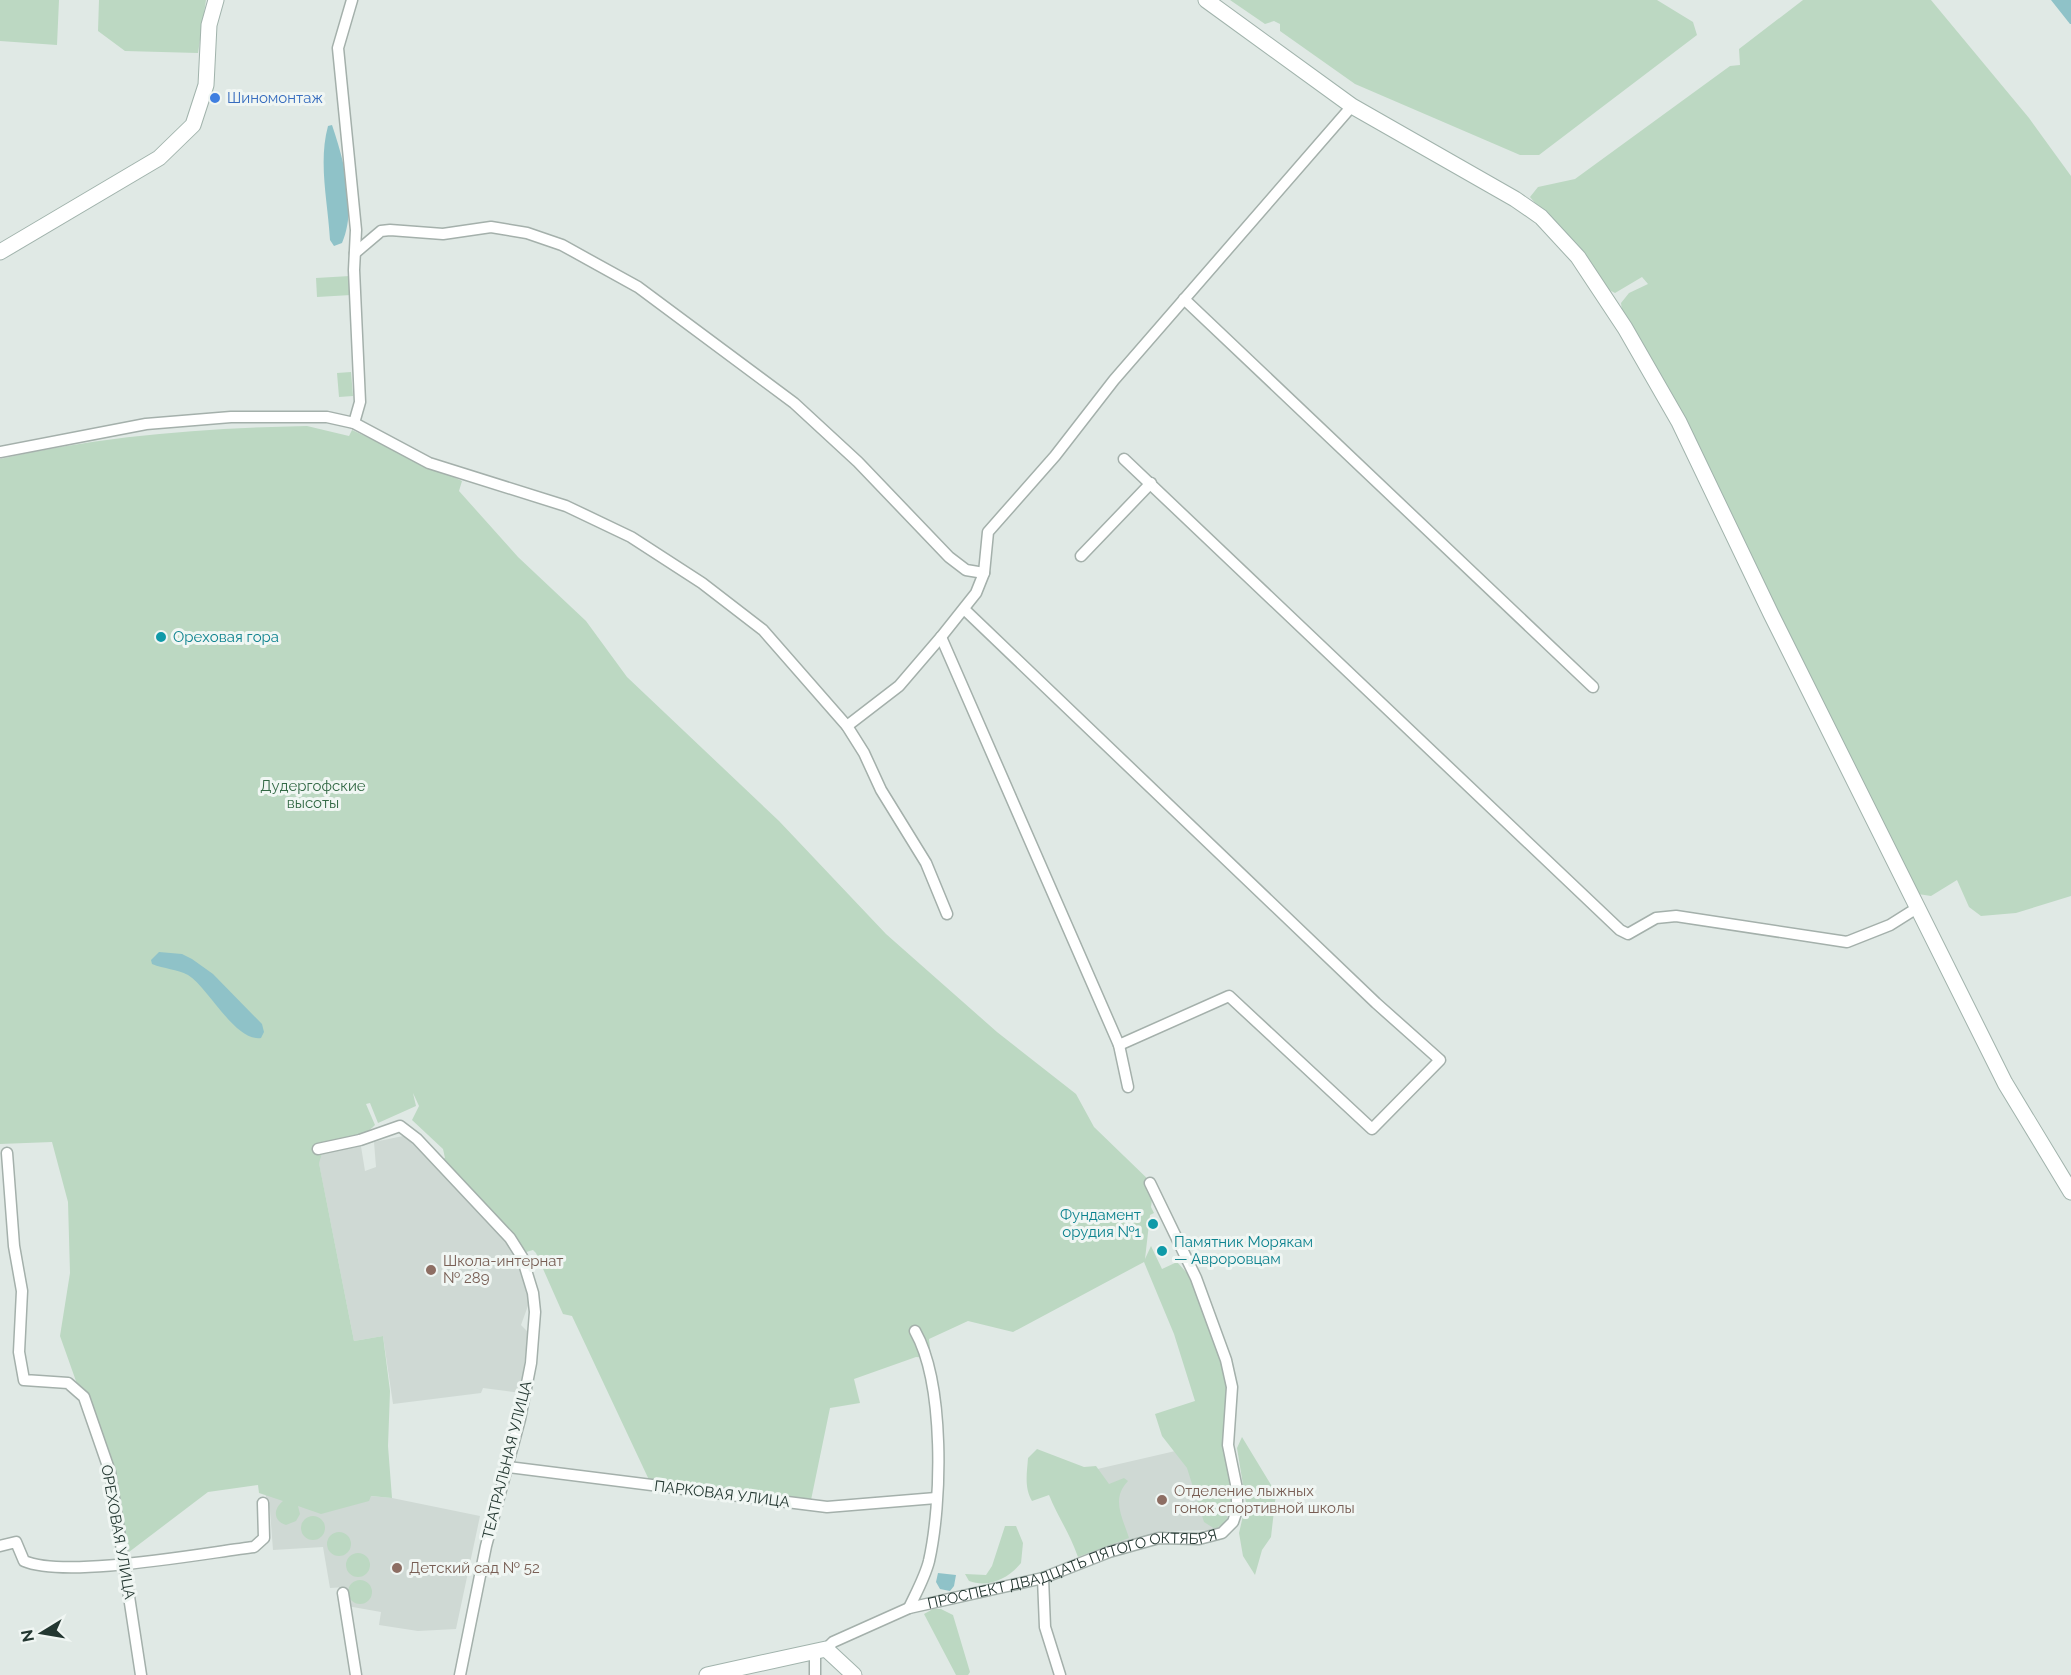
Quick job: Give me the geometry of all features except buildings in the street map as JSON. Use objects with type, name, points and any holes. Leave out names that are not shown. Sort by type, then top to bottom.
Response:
[{"type":"street","points":[[0,252],[159,158],[193,125],[206,85],[209,25],[216,0]]},
{"type":"street","points":[[352,0],[338,48],[356,230],[360,402],[354,423]]},
{"type":"street","points":[[1206,0],[1352,106],[1515,199],[1541,217],[1564,239],[1590,273],[1679,422],[2005,1083],[2071,1192]]},
{"type":"street","points":[[847,726],[899,686],[964,609],[976,593],[984,573],[988,532],[1184,299],[1352,106]]},
{"type":"street","points":[[355,253],[381,231],[390,230],[443,234],[491,227],[527,233],[562,244],[638,287],[794,403],[858,462],[949,557],[966,570],[984,573]]},
{"type":"street","points":[[1184,299],[1593,687]]},
{"type":"street","points":[[0,452],[147,424],[220,418],[327,417],[354,423],[429,463],[566,506],[631,537],[702,584],[763,630],[847,726],[864,753],[881,790],[926,863],[947,914]]},
{"type":"street","points":[[1124,459],[1620,930],[1628,934],[1656,918],[1676,916],[1847,942],[1890,925],[1917,908]]},
{"type":"street","points":[[1081,556],[1151,483]]},
{"type":"street","points":[[964,609],[1376,1003],[1440,1060],[1372,1129],[1229,996],[1119,1045]]},
{"type":"street","points":[[941,637],[1119,1045],[1128,1087]]},
{"type":"street","name":"ТЕАТРАЛЬНАЯ УЛИЦА","points":[[318,1149],[360,1140],[400,1126],[417,1139],[510,1238],[522,1257],[533,1293],[535,1312],[531,1363],[508,1467],[486,1546],[460,1675]]},
{"type":"street","name":"ОРЕХОВАЯ УЛИЦА","points":[[7,1153],[15,1246],[22,1291],[19,1352],[24,1380],[68,1383],[84,1397],[110,1472],[141,1675]]},
{"type":"street","name":"ПРОСПЕКТ ДВАДЦАТЬ ПЯТОГО ОКТЯБРЯ","points":[[707,1675],[820,1651],[833,1642],[909,1608],[1043,1578],[1109,1552],[1158,1538],[1199,1539],[1222,1533],[1233,1522],[1237,1509],[1238,1489],[1228,1445],[1232,1387],[1226,1360],[1196,1278],[1150,1183]]},
{"type":"street","points":[[909,1608],[928,1562],[936,1498],[937,1419],[929,1372],[915,1331]]},
{"type":"street","name":"ПАРКОВАЯ УЛИЦА","points":[[508,1467],[827,1507],[936,1498]]},
{"type":"street","points":[[0,1546],[16,1542],[24,1561],[35,1566],[123,1564],[254,1547],[264,1538],[263,1503]]},
{"type":"street","points":[[1043,1578],[1045,1627],[1060,1675]]},
{"type":"street","points":[[343,1593],[356,1675]]},
{"type":"street","points":[[815,1675],[820,1651],[854,1675]]},
{"type":"shaded area","name":"Школа-интернат № 289","points":[[359,1134],[365,1171],[376,1167],[374,1142],[403,1136],[412,1140],[507,1240],[519,1260],[529,1303],[521,1325],[528,1332],[521,1393],[483,1388],[481,1393],[393,1404],[383,1336],[354,1341],[315,1143]]},
{"type":"shaded area","name":"Отделение лыжных гонок спортивной школы","points":[[1223,1440],[1235,1496],[1232,1519],[1215,1530],[1167,1531],[1104,1552],[1080,1473]]},
{"type":"shaded area","name":"Детский сад № 52","points":[[292,1489],[392,1498],[480,1516],[456,1629],[418,1631],[379,1625],[381,1612],[347,1606],[346,1587],[330,1588],[323,1547],[273,1550],[270,1511],[265,1493]]},
{"type":"green space","points":[[0,0],[59,0],[57,45],[0,41]]},
{"type":"green space","points":[[99,0],[206,0],[198,53],[125,51],[98,31]]},
{"type":"green space","points":[[1230,0],[1657,0],[1693,22],[1697,35],[1539,155],[1520,155],[1355,84],[1280,31],[1280,24],[1274,21],[1265,24]]},
{"type":"green space","points":[[1803,0],[1931,0],[2029,118],[2071,176],[2071,896],[2016,913],[1981,916],[1969,907],[1957,880],[1931,896],[1918,894],[1622,311],[1621,303],[1629,293],[1648,284],[1642,277],[1615,293],[1607,289],[1530,197],[1538,187],[1575,179],[1730,66],[1740,65],[1739,49]]},
{"type":"green space","points":[[350,276],[351,295],[317,297],[316,278]]},
{"type":"green space","points":[[351,372],[353,396],[339,397],[337,373]]},
{"type":"green space","name":"Дудергофские высоты","points":[[307,426],[349,436],[352,430],[462,481],[459,491],[518,557],[586,621],[627,677],[779,821],[886,934],[997,1032],[1076,1094],[1094,1127],[1154,1185],[1151,1207],[1154,1213],[1150,1215],[1145,1259],[1151,1246],[1162,1269],[1177,1262],[1196,1283],[1230,1386],[1223,1443],[1233,1491],[1226,1522],[1215,1529],[1204,1522],[1187,1468],[1162,1436],[1155,1414],[1195,1401],[1174,1334],[1144,1262],[1013,1332],[968,1321],[929,1339],[931,1358],[916,1357],[854,1379],[860,1403],[830,1408],[811,1500],[650,1482],[572,1316],[563,1314],[536,1253],[533,1250],[523,1253],[436,1160],[445,1158],[443,1149],[412,1120],[419,1106],[413,1093],[416,1106],[378,1123],[370,1103],[366,1104],[375,1125],[358,1136],[325,1143],[319,1163],[354,1341],[383,1336],[390,1391],[388,1446],[392,1498],[371,1496],[369,1501],[321,1514],[298,1506],[300,1514],[296,1521],[286,1525],[279,1521],[276,1514],[277,1508],[283,1501],[259,1493],[258,1485],[208,1492],[129,1552],[99,1446],[60,1336],[70,1273],[68,1202],[52,1142],[0,1144],[0,459],[114,439],[230,429]]},
{"type":"green space","points":[[1242,1437],[1276,1493],[1271,1537],[1262,1550],[1255,1575],[1243,1556],[1239,1533],[1246,1503],[1237,1448]]},
{"type":"green space","points":[[1037,1449],[1084,1467],[1096,1466],[1109,1484],[1124,1478],[1128,1481],[1120,1494],[1119,1501],[1129,1538],[1078,1557],[1049,1495],[1032,1501],[1029,1496],[1028,1458]]},
{"type":"green space","points":[[313,1516],[322,1519],[325,1528],[322,1537],[313,1540],[304,1537],[301,1528],[304,1519]]},
{"type":"green space","points":[[1005,1526],[1016,1526],[1023,1543],[1021,1563],[1010,1574],[997,1581],[976,1583],[969,1581],[965,1574],[986,1575],[992,1566]]},
{"type":"green space","points":[[339,1532],[348,1535],[351,1544],[348,1553],[339,1556],[330,1553],[327,1544],[330,1535]]},
{"type":"green space","points":[[358,1553],[367,1556],[370,1565],[367,1574],[358,1577],[349,1574],[346,1565],[349,1556]]},
{"type":"green space","points":[[360,1580],[369,1583],[372,1592],[369,1601],[360,1604],[351,1601],[348,1592],[351,1583]]},
{"type":"green space","points":[[933,1609],[941,1609],[953,1615],[970,1672],[968,1675],[956,1675],[924,1614]]},
{"type":"water","points":[[2051,0],[2071,0],[2071,24],[2070,24]]},
{"type":"water","points":[[332,125],[341,153],[349,200],[346,230],[342,243],[334,246],[330,240],[324,183],[325,140],[328,126]]},
{"type":"water","points":[[159,952],[182,954],[213,974],[262,1024],[264,1032],[261,1038],[251,1037],[242,1032],[188,975],[152,964],[151,960]]},
{"type":"water","points":[[938,1573],[956,1575],[954,1586],[950,1591],[940,1589],[936,1582]]},
{"type":"place","name":"Шиномонтаж","points":[[215,98]]},
{"type":"place","name":"Ореховая гора","points":[[161,637]]},
{"type":"place","name":"Фундамент орудия №1","points":[[1153,1224]]},
{"type":"place","name":"Памятник Морякам — Авроровцам","points":[[1162,1251]]},
{"type":"place","name":"Школа-интернат № 289","points":[[431,1270]]},
{"type":"place","name":"Отделение лыжных гонок спортивной школы","points":[[1162,1500]]},
{"type":"place","name":"Детский сад № 52","points":[[397,1568]]}]
